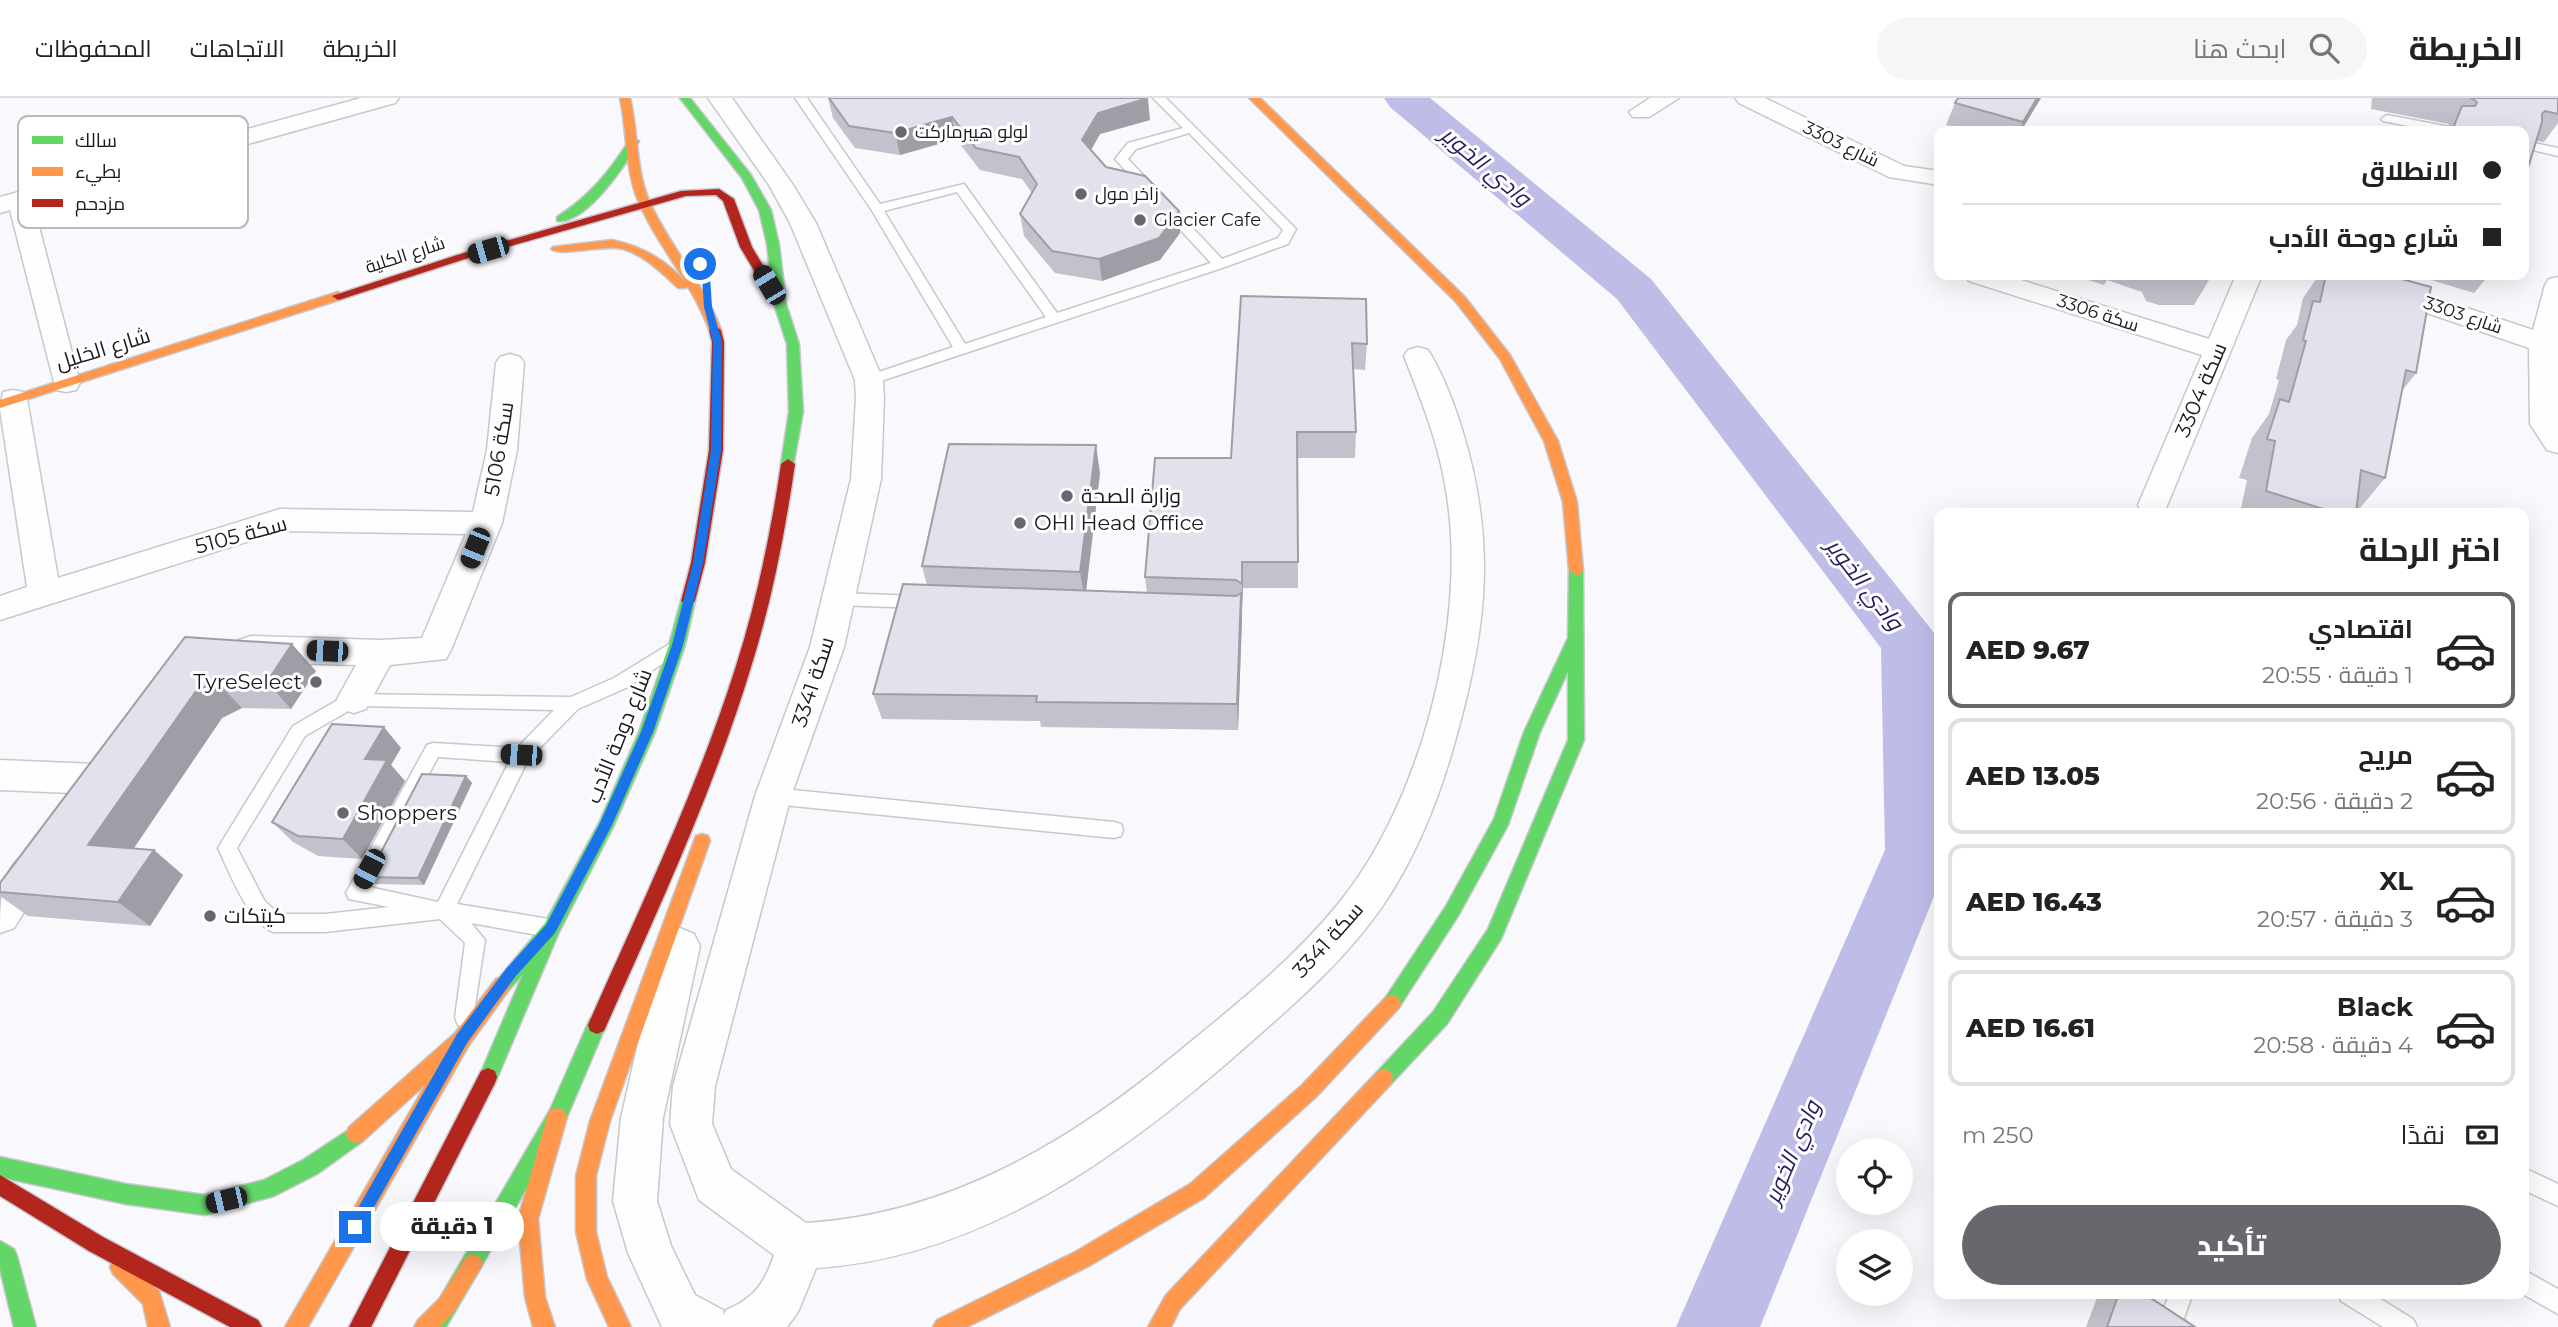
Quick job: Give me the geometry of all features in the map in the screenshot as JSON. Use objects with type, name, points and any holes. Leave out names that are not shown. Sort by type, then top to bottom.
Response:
[{"type":"main road","name":"شارع دوحة الأدب","points":[[296,1327],[462,1038],[510,973],[551,929],[611,813],[647,732],[677,645],[698,563],[716,450],[718,342],[708,307],[645,206],[625,98]]},
{"type":"main road","points":[[434,1327],[557,1117],[697,794],[744,666],[779,530],[796,412],[793,344],[780,304],[765,210],[747,177],[685,98]]},
{"type":"main road","points":[[1160,1327],[1173,1302],[1440,1018],[1494,933],[1576,740],[1576,565],[1570,502],[1552,441],[1506,358],[1460,299],[1254,98]]},
{"type":"main road","points":[[461,257],[548,226],[572,214],[595,198],[612,181],[634,141]]},
{"type":"main road","name":"شارع الكلية","points":[[219,335],[461,257],[685,193],[719,192],[728,199],[740,233]]},
{"type":"main road","points":[[708,307],[706,276],[676,217],[694,204],[706,203],[726,216],[740,233],[780,304]]},
{"type":"main road","points":[[219,335],[495,262],[593,242],[623,246],[648,254],[708,307]]},
{"type":"main road","name":"شارع الخليل","points":[[6,401],[219,335]]},
{"type":"main road","points":[[944,1327],[1082,1259],[1197,1191],[1309,1091],[1398,997],[1503,820],[1532,732],[1576,638]]},
{"type":"main road","points":[[620,1327],[597,1279],[586,1232],[586,1176],[600,1121],[702,842],[697,794]]},
{"type":"main road","points":[[360,1327],[447,1159],[535,974],[551,929]]},
{"type":"main road","points":[[0,1167],[126,1194],[205,1205],[267,1189],[310,1167],[348,1141],[462,1038]]},
{"type":"main road","points":[[544,1327],[535,1297],[528,1219],[557,1117]]},
{"type":"main road","points":[[0,1185],[96,1244],[251,1327]]},
{"type":"main road","points":[[96,1244],[152,1298],[159,1327]]},
{"type":"main road","points":[[0,1251],[7,1256],[25,1327]]},
{"type":"main road","points":[[376,1327],[374,1319],[393,1261]]},
{"type":"main road","points":[[425,1327],[447,1305],[473,1264]]},
{"type":"street","points":[[248,137],[387,98]]},
{"type":"street","name":"سكة 3341","points":[[720,98],[781,185],[803,223],[869,380],[866,479],[827,647],[773,796],[740,924],[713,1006],[694,1086],[691,1124],[715,1184],[800,1246],[875,1239],[970,1209],[1058,1164],[1176,1082],[1313,962],[1368,895],[1400,839],[1422,792],[1447,709],[1465,629],[1467,562],[1461,494],[1445,422],[1418,356]]},
{"type":"street","points":[[1641,111],[1667,98]]},
{"type":"street","name":"3303 شارع","points":[[1747,98],[1898,172],[1934,177]]},
{"type":"street","points":[[10,203],[66,383]]},
{"type":"street","name":"سكة 3306","points":[[1994,280],[2218,351]]},
{"type":"street","name":"سكة 3304","points":[[2153,505],[2247,280]]},
{"type":"street","name":"3303 شارع","points":[[2356,280],[2548,356]]},
{"type":"street","points":[[2558,285],[2548,356],[2545,424],[2558,443]]},
{"type":"street","name":"سكة 5106","points":[[380,653],[434,650],[486,523],[502,450],[510,363]]},
{"type":"street","points":[[6,401],[13,497],[44,592]]},
{"type":"street","name":"سكة 5105","points":[[0,608],[280,520],[486,523]]},
{"type":"street","points":[[220,648],[380,653],[354,699]]},
{"type":"street","points":[[0,775],[104,768],[0,916]]},
{"type":"street","points":[[702,842],[642,1118],[635,1201],[650,1253],[679,1311],[706,1327]]},
{"type":"street","points":[[743,1327],[750,1326],[774,1307],[789,1279],[800,1246]]},
{"type":"lane","points":[[801,98],[877,209],[961,349]]},
{"type":"lane","points":[[869,380],[1283,241],[1290,229],[1160,98]]},
{"type":"lane","points":[[2387,119],[2424,126]]},
{"type":"lane","points":[[1191,128],[1132,146],[1121,159],[1220,264]]},
{"type":"lane","points":[[2529,146],[2558,152]]},
{"type":"lane","points":[[877,209],[960,187],[1054,319]]},
{"type":"lane","points":[[836,599],[933,603]]},
{"type":"lane","points":[[444,909],[521,755],[572,704],[620,683],[677,645]]},
{"type":"lane","points":[[444,909],[325,923],[274,923],[257,906],[227,848],[299,731],[354,699],[572,704]]},
{"type":"lane","points":[[521,755],[433,750],[356,893],[551,929]]},
{"type":"lane","points":[[773,796],[1114,830]]},
{"type":"lane","points":[[444,909],[475,940],[462,1038]]},
{"type":"lane","points":[[2529,1181],[2558,1195]]},
{"type":"lane","points":[[2529,1285],[2558,1302]]},
{"type":"lane","points":[[2177,1327],[2170,1323],[2180,1299]]},
{"type":"lane","points":[[2359,1299],[2405,1327]]},
{"type":"building","name":"زاخر مول","points":[[829,98],[1148,98],[1098,113],[1082,140],[1106,167],[1145,176],[1179,211],[1159,238],[1099,259],[1052,251],[1020,214],[1037,184],[1019,157],[976,148],[952,117],[895,133],[849,126]]},
{"type":"building","points":[[1958,98],[2037,98],[2023,122],[1955,103]]},
{"type":"building","points":[[2471,98],[2558,98],[2558,114],[2545,111],[2542,114],[2529,165],[2529,126],[2454,126],[2462,106],[2475,106],[2477,102]]},
{"type":"building","points":[[2325,280],[2405,280],[2431,287],[2416,373],[2406,370],[2385,478],[2361,470],[2357,508],[2320,508],[2266,491],[2275,441],[2267,439],[2280,399],[2289,402],[2306,341],[2303,340],[2313,301],[2320,302]]},
{"type":"building","points":[[1241,296],[1366,299],[1367,344],[1352,343],[1356,432],[1297,432],[1298,562],[1242,562],[1242,584],[1236,580],[1145,577],[1155,458],[1231,458]]},
{"type":"building","name":"OHI Head Office","points":[[949,444],[1096,445],[1080,572],[922,566]]},
{"type":"building","points":[[903,584],[1236,596],[1241,593],[1237,704],[1036,702],[1037,696],[873,694]]},
{"type":"building","points":[[185,637],[292,644],[267,682],[216,681],[196,691],[88,845],[154,850],[118,902],[0,892],[0,883]]},
{"type":"building","points":[[332,724],[384,727],[365,759],[387,760],[343,839],[298,836],[272,822]]},
{"type":"building","points":[[422,774],[466,776],[418,878],[368,877]]},
{"type":"building","points":[[2117,1299],[2152,1299],[2195,1327],[2107,1327]]},
{"type":"waterway","name":"وادي الخوير","points":[[1405,98],[1634,289],[1911,643],[1919,850],[1718,1327]]},
{"type":"traffic: fast","points":[[685,98],[747,177],[765,210],[773,244],[780,304],[793,344],[796,412],[788,464]]},
{"type":"traffic: fast","points":[[561,219],[584,204],[604,186],[634,141]]},
{"type":"traffic: fast","points":[[1392,1003],[1452,911],[1502,820],[1532,732],[1576,638],[1576,570]]},
{"type":"traffic: fast","points":[[502,985],[551,929],[606,825],[647,732],[677,645],[688,601]]},
{"type":"traffic: fast","points":[[1384,1078],[1440,1018],[1495,933],[1576,740],[1576,638]]},
{"type":"traffic: fast","points":[[488,1077],[551,929]]},
{"type":"traffic: fast","points":[[434,1327],[557,1117],[597,1025]]},
{"type":"traffic: fast","points":[[0,1167],[126,1194],[205,1205],[267,1189],[310,1167],[356,1134]]},
{"type":"traffic: fast","points":[[0,1251],[7,1256],[25,1327]]},
{"type":"traffic: slow","points":[[625,98],[635,168],[642,196],[655,223],[702,298],[715,330]]},
{"type":"traffic: slow","points":[[1254,98],[1460,299],[1506,358],[1551,441],[1570,502],[1576,570]]},
{"type":"traffic: slow","points":[[557,249],[597,244],[626,246],[652,259],[682,285]]},
{"type":"traffic: slow","points":[[0,404],[338,296]]},
{"type":"traffic: slow","points":[[620,1327],[597,1279],[586,1232],[586,1176],[600,1121],[702,841]]},
{"type":"traffic: slow","points":[[296,1327],[462,1039],[502,985]]},
{"type":"traffic: slow","points":[[944,1327],[1082,1259],[1197,1191],[1309,1091],[1392,1003]]},
{"type":"traffic: slow","points":[[356,1134],[462,1039]]},
{"type":"traffic: slow","points":[[1159,1327],[1173,1302],[1384,1078]]},
{"type":"traffic: slow","points":[[544,1327],[535,1297],[528,1219],[557,1117]]},
{"type":"traffic: slow","points":[[425,1327],[447,1305],[473,1264]]},
{"type":"traffic: slow","points":[[120,1267],[152,1298],[159,1327]]},
{"type":"traffic: jam","points":[[338,296],[461,257],[685,193],[719,192],[728,199],[746,247],[773,292]]},
{"type":"traffic: jam","points":[[688,601],[698,563],[716,450],[718,342],[715,330]]},
{"type":"traffic: jam","points":[[597,1025],[675,847],[729,712],[764,591],[788,464]]},
{"type":"traffic: jam","points":[[360,1327],[488,1077]]},
{"type":"traffic: jam","points":[[0,1185],[96,1244],[251,1327]]},
{"type":"place","name":"لولو هيبرماركت","points":[[901,132]]},
{"type":"place","name":"زاخر مول","points":[[1081,194]]},
{"type":"place","name":"Glacier Cafe","points":[[1140,220]]},
{"type":"place","name":"وزارة الصحة","points":[[1067,496]]},
{"type":"place","name":"OHI Head Office","points":[[1020,523]]},
{"type":"place","name":"TyreSelect","points":[[316,682]]},
{"type":"place","name":"Shoppers","points":[[343,813]]},
{"type":"place","name":"كيتكات","points":[[210,916]]},
{"type":"route","points":[[355,1227],[462,1038],[510,973],[551,929],[606,825],[647,732],[677,645],[698,563],[716,450],[718,342],[708,307],[706,276],[700,264]]}]
